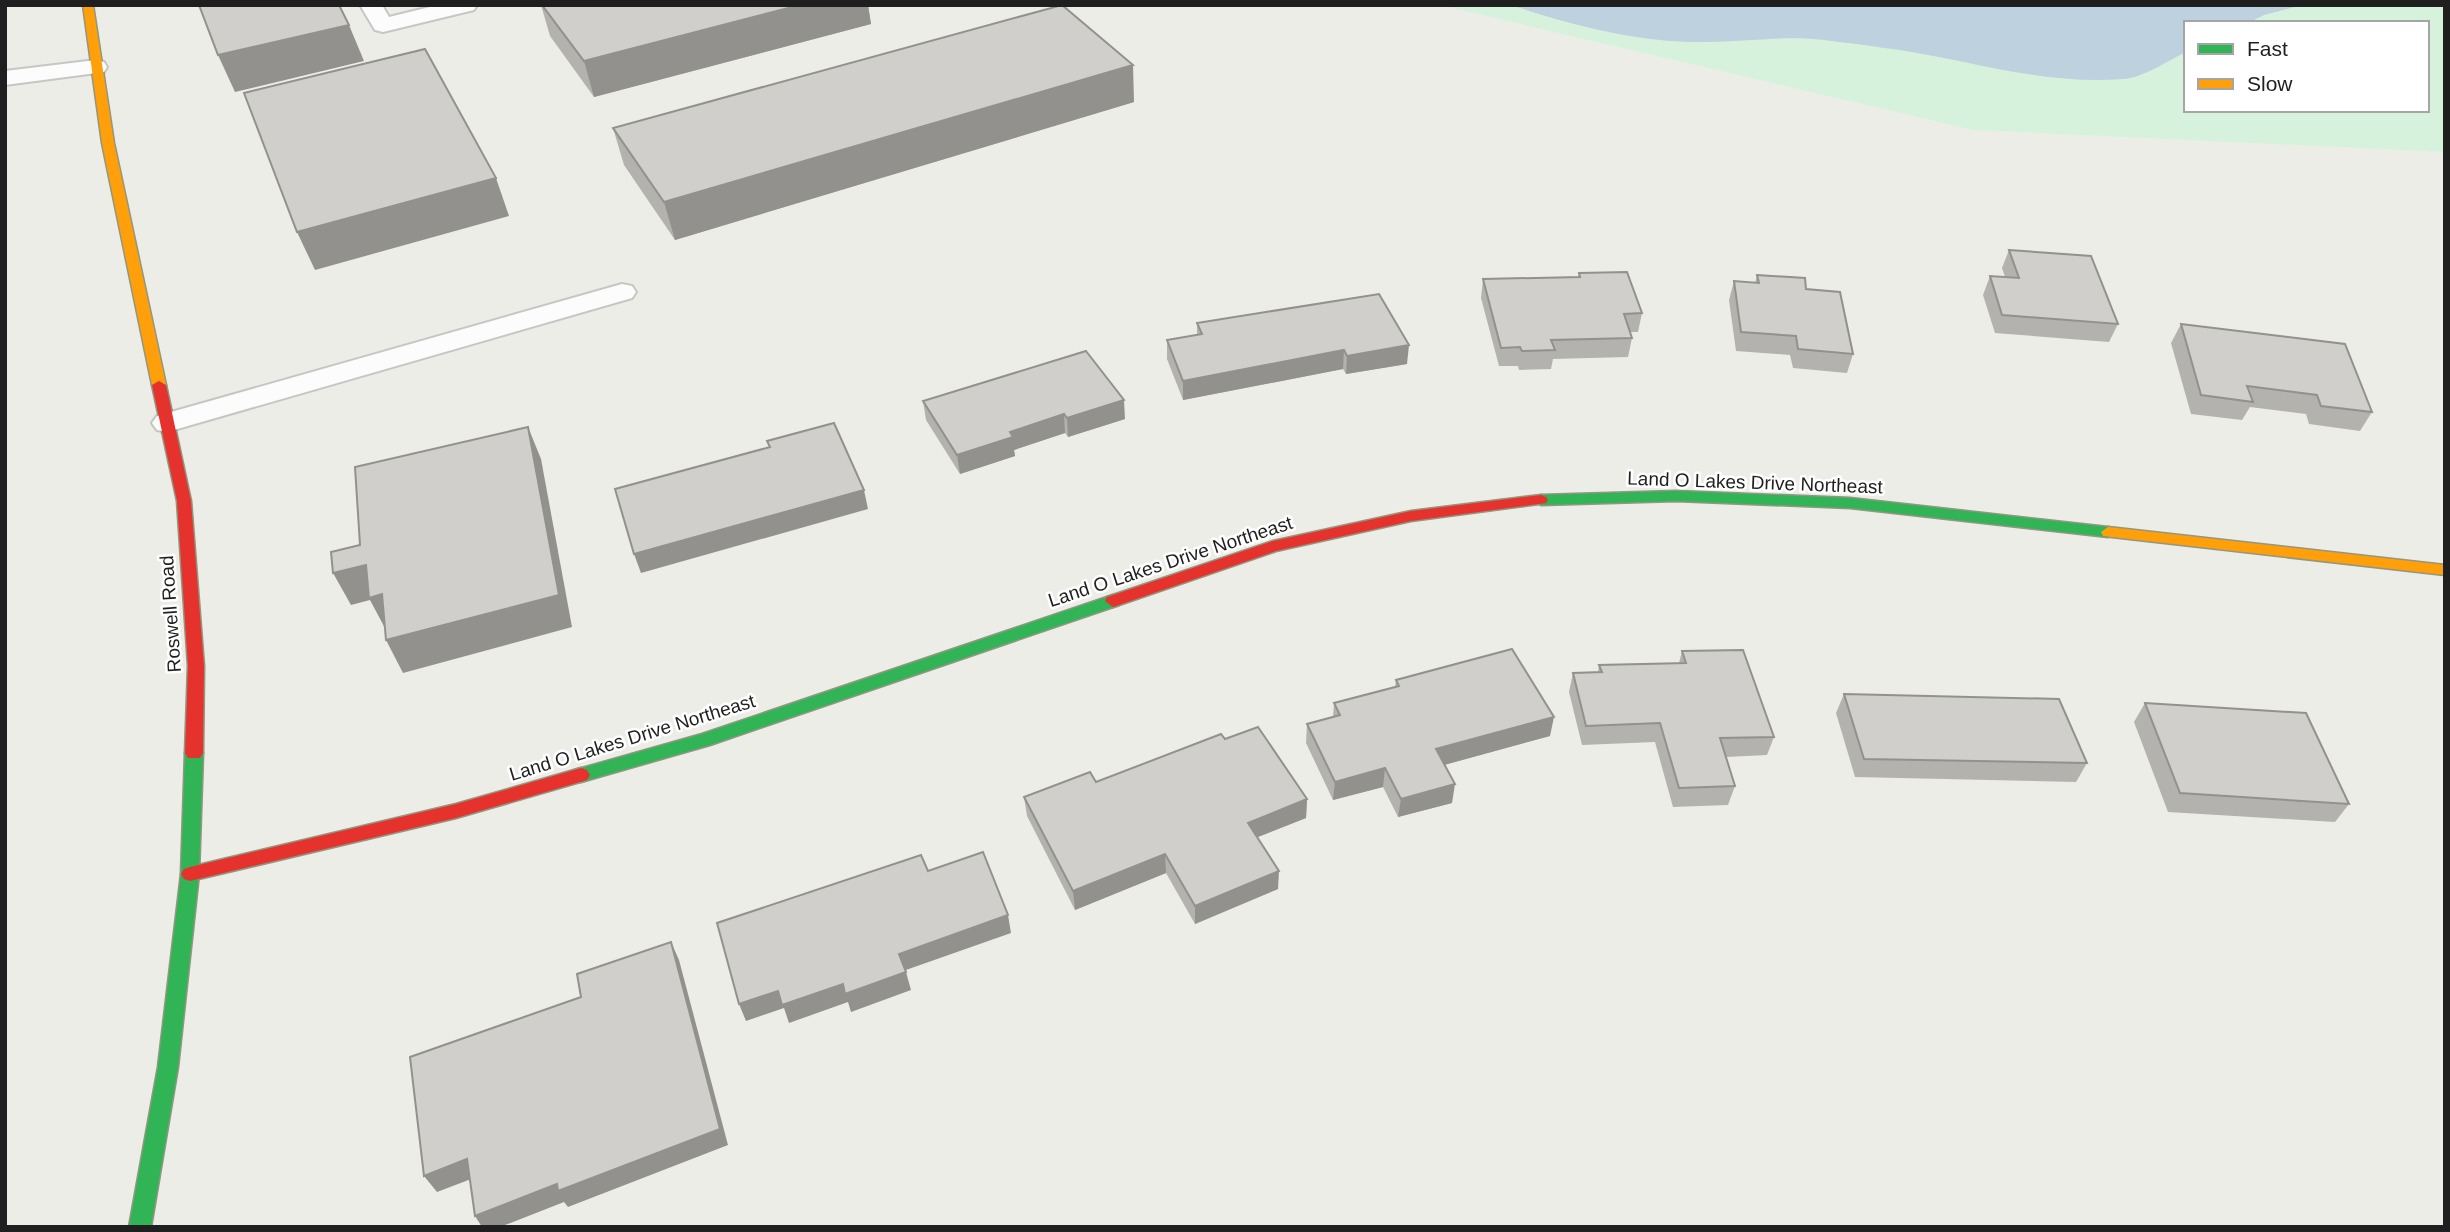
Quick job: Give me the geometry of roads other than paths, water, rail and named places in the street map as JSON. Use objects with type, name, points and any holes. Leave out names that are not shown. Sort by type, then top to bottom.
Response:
[{"type":"street","name":"Roswell Road","points":[[88,5],[108,143],[184,501],[196,666],[190,874],[168,1067],[140,1227]]},
{"type":"street","name":"Land O Lakes Drive Northeast","points":[[190,874],[456,811],[704,740],[1273,546],[1411,516],[1579,499],[1676,496],[1850,503],[2445,570]]},
{"type":"lane","points":[[371,5],[383,25],[466,5]]},
{"type":"lane","points":[[5,78],[96,67]]},
{"type":"lane","points":[[167,423],[622,292]]},
{"type":"water","points":[[1511,5],[2302,5],[2252,21],[2184,21],[2184,53],[2139,76],[2100,80],[2033,75],[1914,53],[1809,39],[1707,42],[1657,40],[1559,20]]}]
